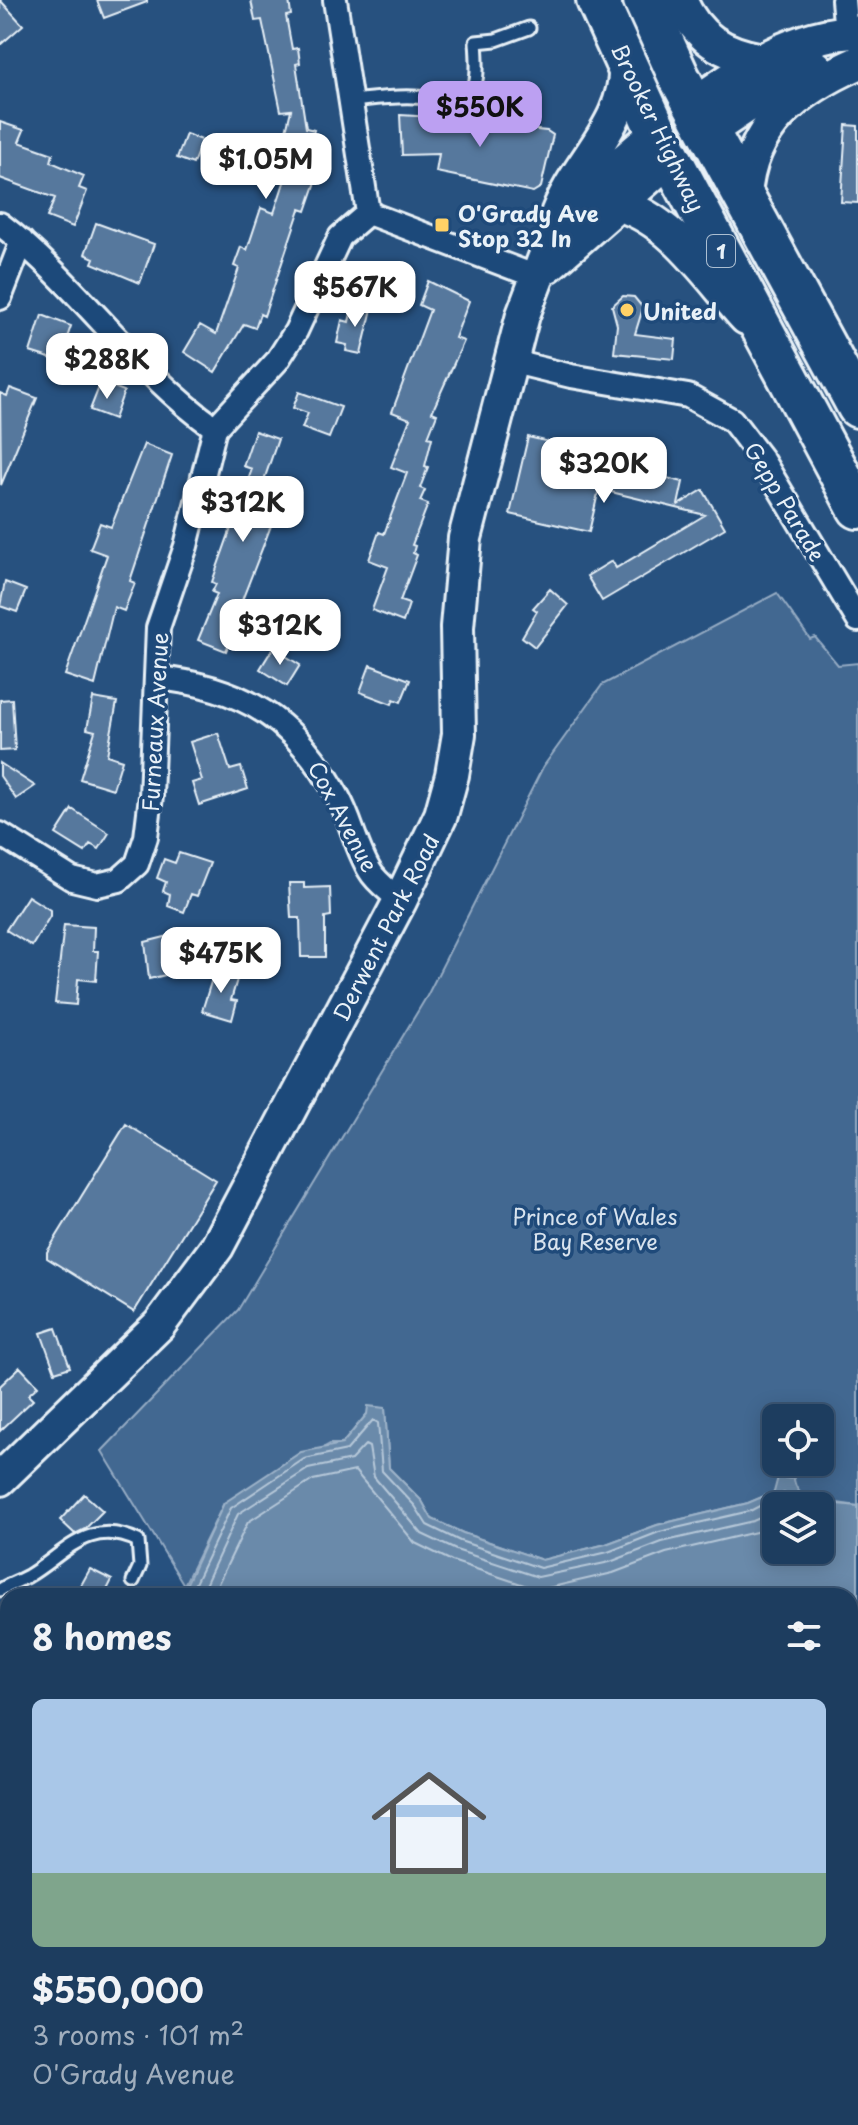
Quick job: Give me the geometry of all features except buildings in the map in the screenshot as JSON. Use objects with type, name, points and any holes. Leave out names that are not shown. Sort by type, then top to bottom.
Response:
[{"type":"highway","name":"Brooker Highway","points":[[597,0],[664,145],[858,508]]},
{"type":"highway","name":"Brooker Highway","points":[[644,0],[702,118],[858,407]]},
{"type":"highway","name":"Derwent Park Road","points":[[664,145],[702,118]]},
{"type":"street","points":[[335,0],[368,213]]},
{"type":"street","points":[[680,0],[694,25],[711,42],[734,55],[762,60]]},
{"type":"street","points":[[843,0],[854,40]]},
{"type":"street","name":"Derwent Park Road","points":[[702,118],[762,60],[813,37],[854,40]]},
{"type":"street","name":"Derwent Park Road","points":[[702,118],[821,65],[854,40]]},
{"type":"street","points":[[368,213],[540,269],[569,185],[619,110],[625,61]]},
{"type":"street","points":[[745,197],[751,153],[770,124],[807,91],[858,63]]},
{"type":"street","name":"Derwent Park Road","points":[[540,269],[619,205],[664,145]]},
{"type":"street","name":"Derwent Park Road","points":[[0,1479],[159,1325],[217,1247],[400,901],[441,815],[452,775],[459,734],[457,627],[465,538],[511,355],[540,269],[585,199],[664,145]]},
{"type":"street","points":[[619,205],[644,214],[663,229],[770,344]]},
{"type":"street","points":[[0,224],[22,241],[186,405],[215,428],[277,361],[296,331],[340,237],[368,213]]},
{"type":"street","points":[[0,298],[22,241]]},
{"type":"street","name":"Gepp Parade","points":[[511,355],[526,365],[571,376],[688,396],[732,420],[761,458],[858,620]]},
{"type":"street","name":"Furneaux Avenue","points":[[0,834],[72,879],[97,885],[119,880],[137,864],[146,837],[151,796],[158,628],[186,546],[215,428]]},
{"type":"street","name":"Cox Avenue","points":[[157,678],[193,681],[232,693],[272,714],[309,752],[338,797],[370,872],[400,901]]},
{"type":"lane","points":[[351,101],[415,97],[462,100],[470,94],[479,77],[476,42],[496,40],[529,28]]},
{"type":"lane","points":[[4,1588],[29,1576],[70,1543],[119,1532],[138,1541],[140,1566],[133,1581]]},
{"type":"green space","name":"Prince of Wales Bay Reserve","points":[[777,593],[810,639],[815,637],[838,665],[858,663],[858,1506],[834,1503],[834,1492],[762,1492],[762,1497],[748,1503],[657,1525],[606,1544],[542,1560],[432,1519],[422,1501],[389,1468],[385,1409],[367,1414],[342,1444],[330,1444],[224,1503],[184,1585],[102,1451],[238,1310],[427,996],[543,767],[602,685]]},
{"type":"water","points":[[368,1406],[385,1408],[389,1468],[422,1501],[432,1519],[463,1533],[542,1560],[762,1497],[762,1564],[834,1564],[834,1504],[858,1506],[858,1588],[185,1588],[224,1503],[301,1452],[342,1444],[367,1414]]},
{"type":"water","points":[[778,1477],[794,1479],[800,1492],[774,1492]]},
{"type":"place","name":"O'Grady Ave Stop 32 In","points":[[442,225]]},
{"type":"place","name":"United","points":[[627,310]]}]
